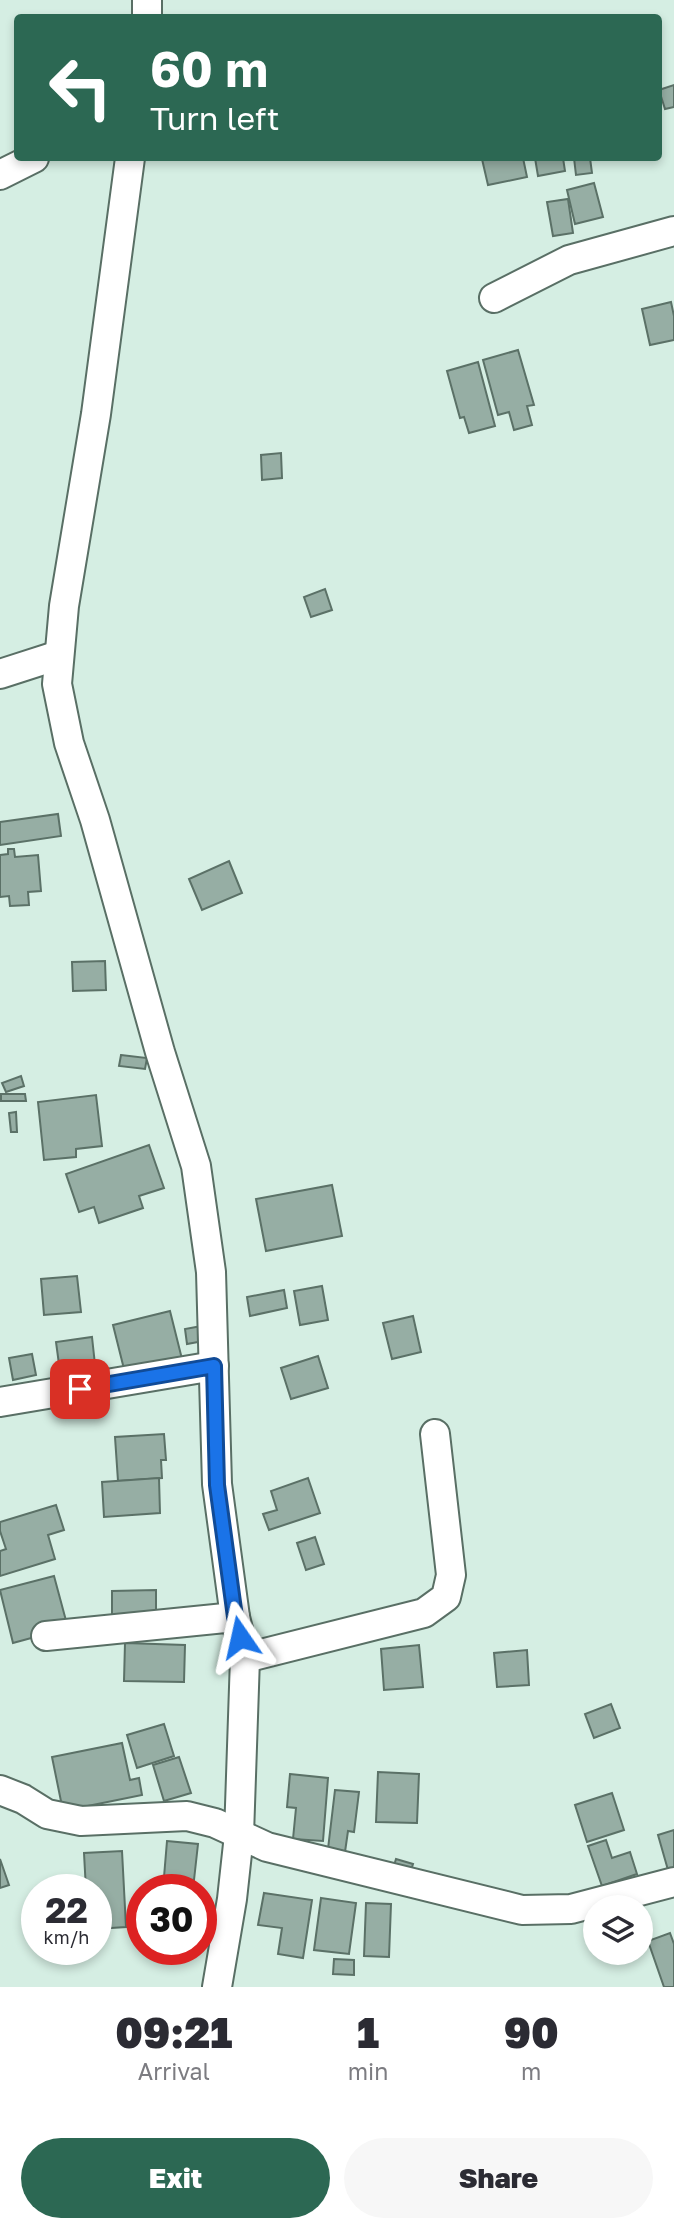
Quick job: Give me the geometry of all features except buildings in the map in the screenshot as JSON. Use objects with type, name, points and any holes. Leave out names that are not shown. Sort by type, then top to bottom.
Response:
[{"type":"street","points":[[0,175],[28,161]]},
{"type":"street","points":[[130,161],[96,414],[64,606],[57,684],[69,743],[196,1166],[211,1272],[217,1485],[235,1617],[245,1658],[239,1835],[232,1899],[217,1987]]},
{"type":"street","points":[[494,298],[569,260],[674,231]]},
{"type":"street","points":[[0,674],[60,655]]},
{"type":"street","points":[[0,1402],[214,1366]]},
{"type":"street","points":[[245,1658],[424,1613],[446,1597],[452,1575],[435,1434]]},
{"type":"street","points":[[46,1636],[235,1617]]},
{"type":"street","points":[[0,1790],[23,1799],[47,1814],[81,1821],[187,1816],[215,1823],[267,1847],[302,1857],[522,1910],[571,1909],[674,1882]]},
{"type":"route","points":[[80,1389],[214,1366],[217,1485],[240,1637]]}]
